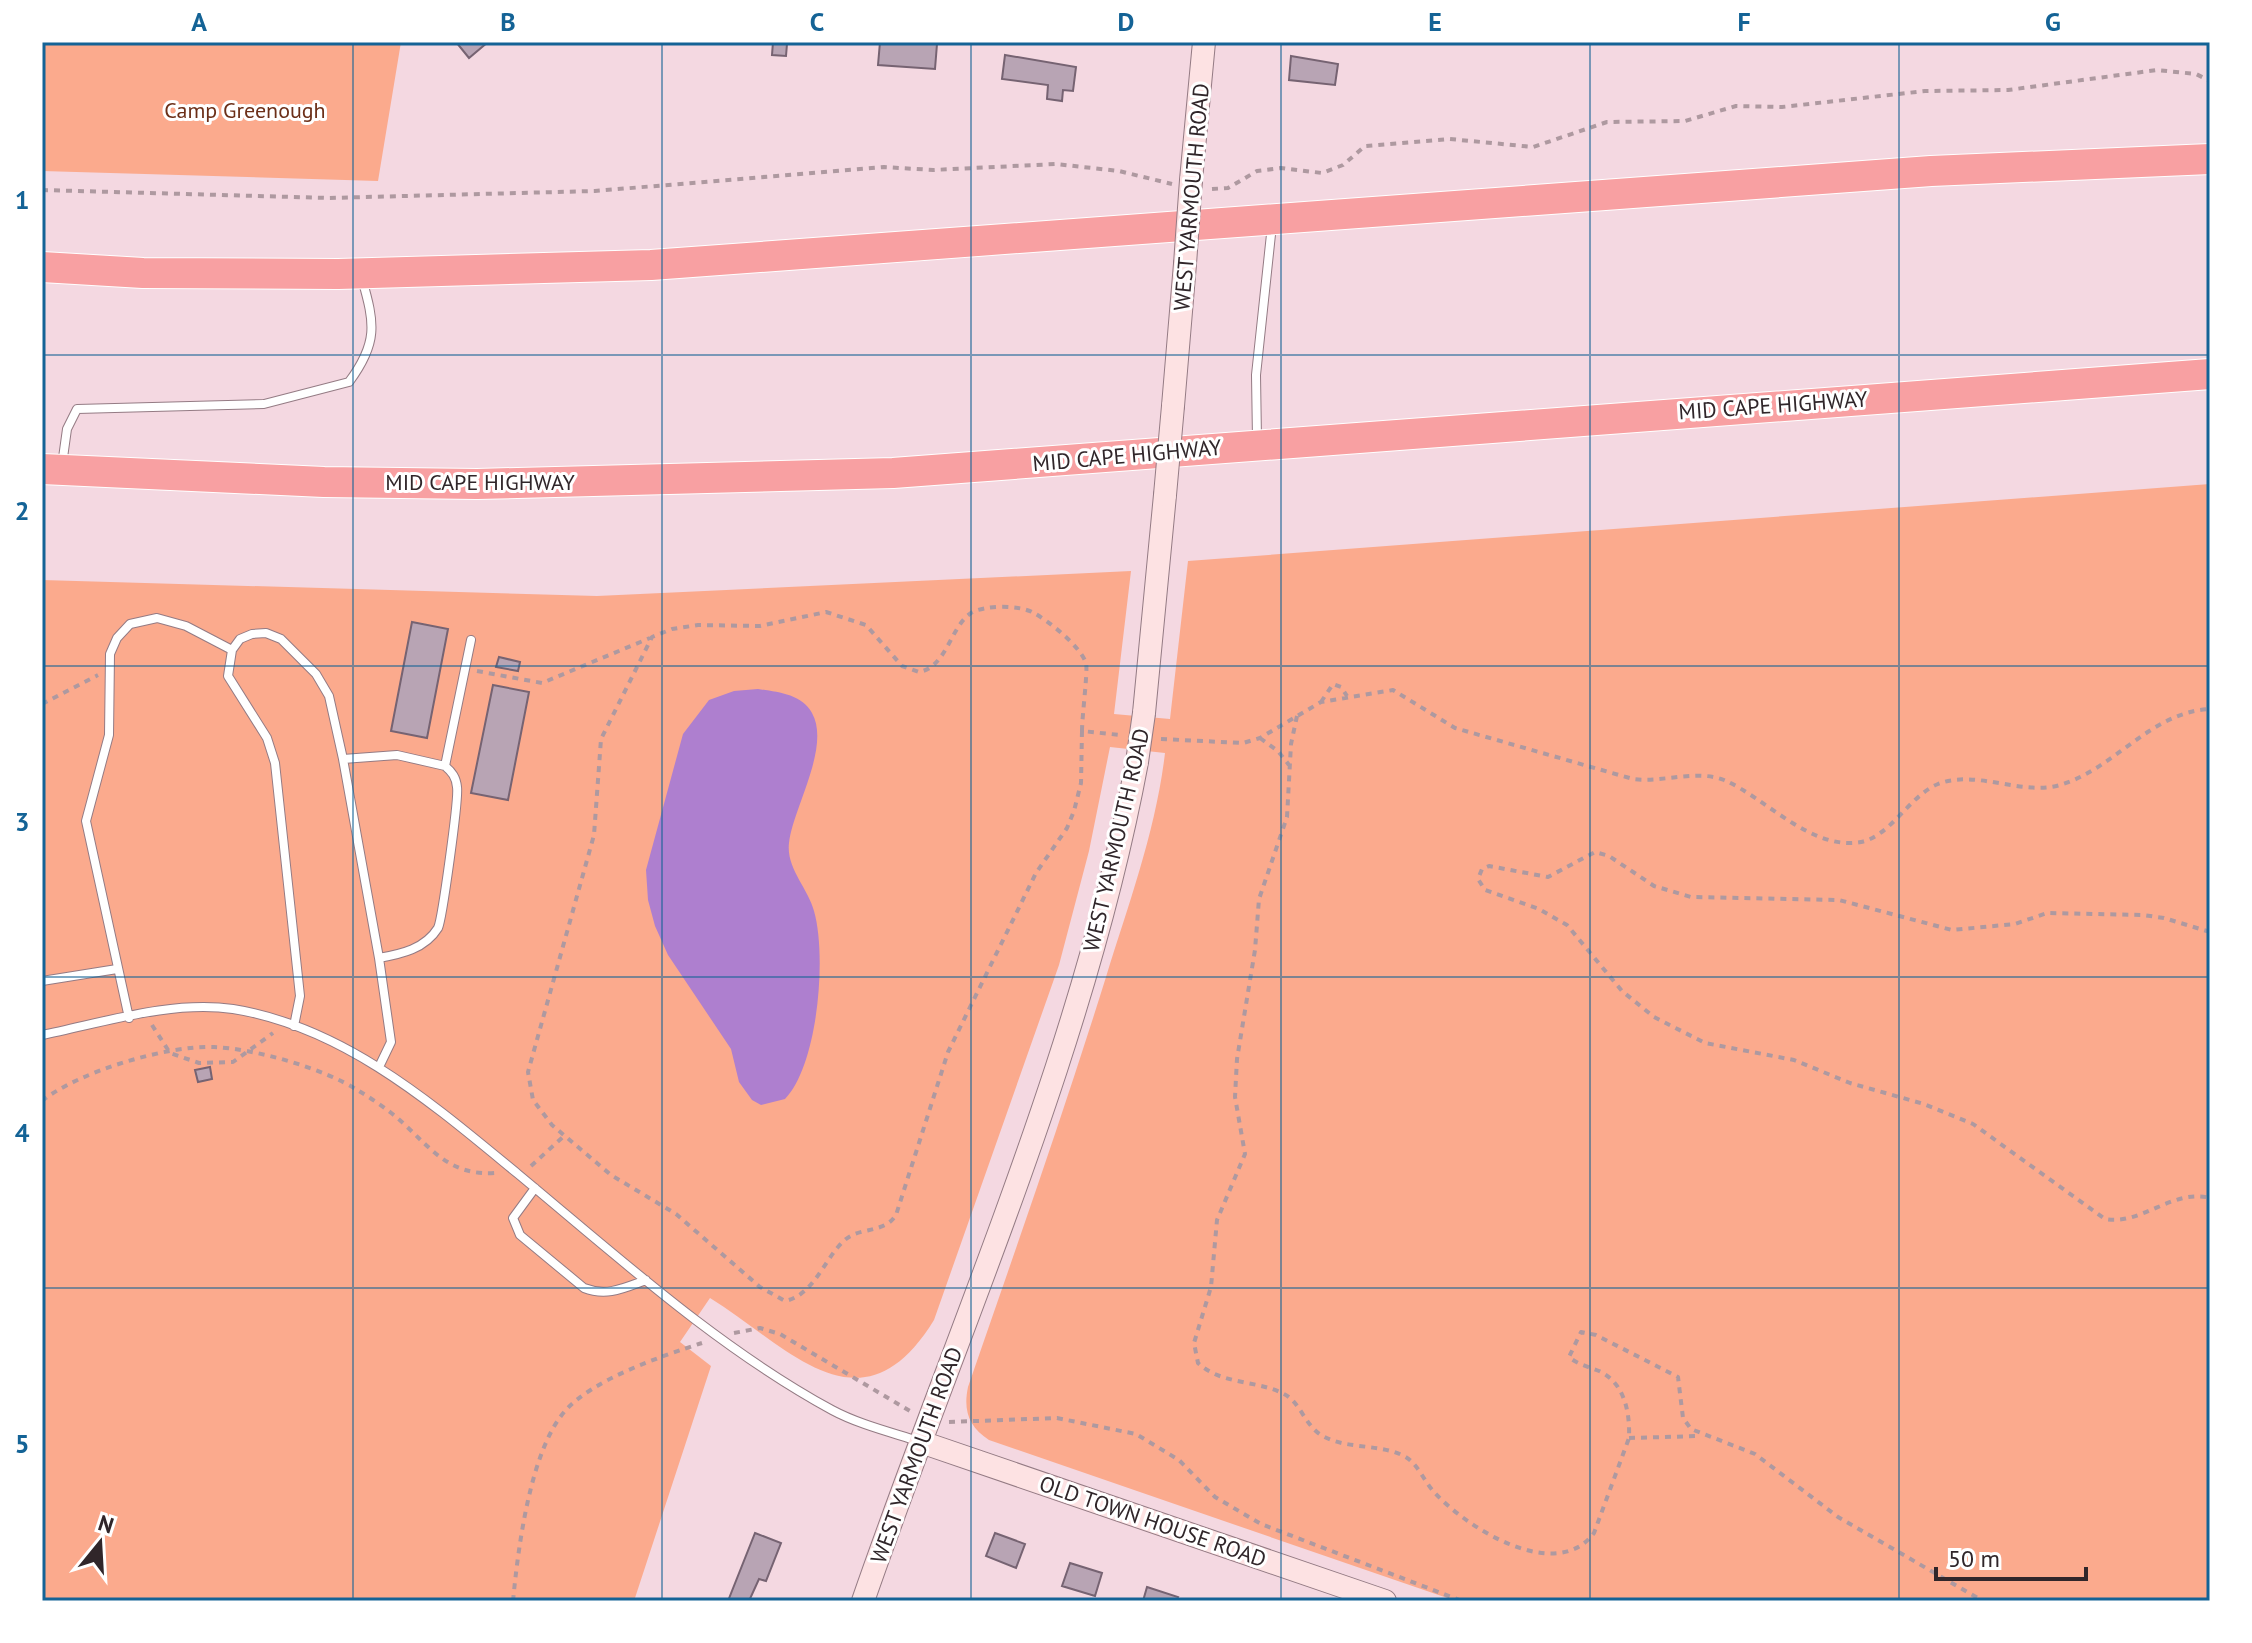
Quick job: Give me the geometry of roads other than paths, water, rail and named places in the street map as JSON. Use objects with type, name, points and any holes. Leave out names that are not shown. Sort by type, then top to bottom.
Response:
[{"type":"highway","points":[[42,267],[143,273],[360,273],[681,263],[1273,217],[1931,171],[2210,159]]},
{"type":"highway","name":"MID CAPE HIGHWAY","points":[[52,469],[324,482],[648,482],[924,472],[1257,444],[2210,374]]},
{"type":"main road","name":"WEST YARMOUTH ROAD","points":[[863,1601],[1085,977],[1115,867],[1144,713],[1204,42]]},
{"type":"main road","name":"OLD TOWN HOUSE ROAD","points":[[921,1442],[1385,1601]]},
{"type":"lane","points":[[1257,444],[1256,375],[1273,217]]},
{"type":"lane","points":[[52,469],[77,409],[264,404],[349,382],[365,360],[374,322],[360,273]]},
{"type":"lane","points":[[129,1018],[86,821],[109,735],[107,671],[117,638],[130,624],[147,618],[177,622],[232,650]]},
{"type":"lane","points":[[290,1025],[300,996],[275,763],[267,738],[231,683],[228,670],[232,650],[245,636],[266,633],[296,651],[329,696],[379,958],[391,1042],[379,1067]]},
{"type":"lane","points":[[445,766],[471,640]]},
{"type":"lane","points":[[343,759],[397,755],[445,766],[454,774],[457,805],[442,918],[428,939],[409,952],[379,958]]},
{"type":"lane","points":[[42,981],[117,969]]},
{"type":"lane","points":[[42,1035],[146,1015],[208,1008],[234,1010],[290,1025],[379,1067],[480,1141],[646,1280],[720,1336],[835,1411],[921,1442]]},
{"type":"lane","points":[[535,1188],[516,1212],[513,1225],[520,1235],[552,1262],[584,1288],[597,1293],[617,1291],[646,1280]]},
{"type":"park label","name":"Camp Greenough","points":[[245,110]]}]
